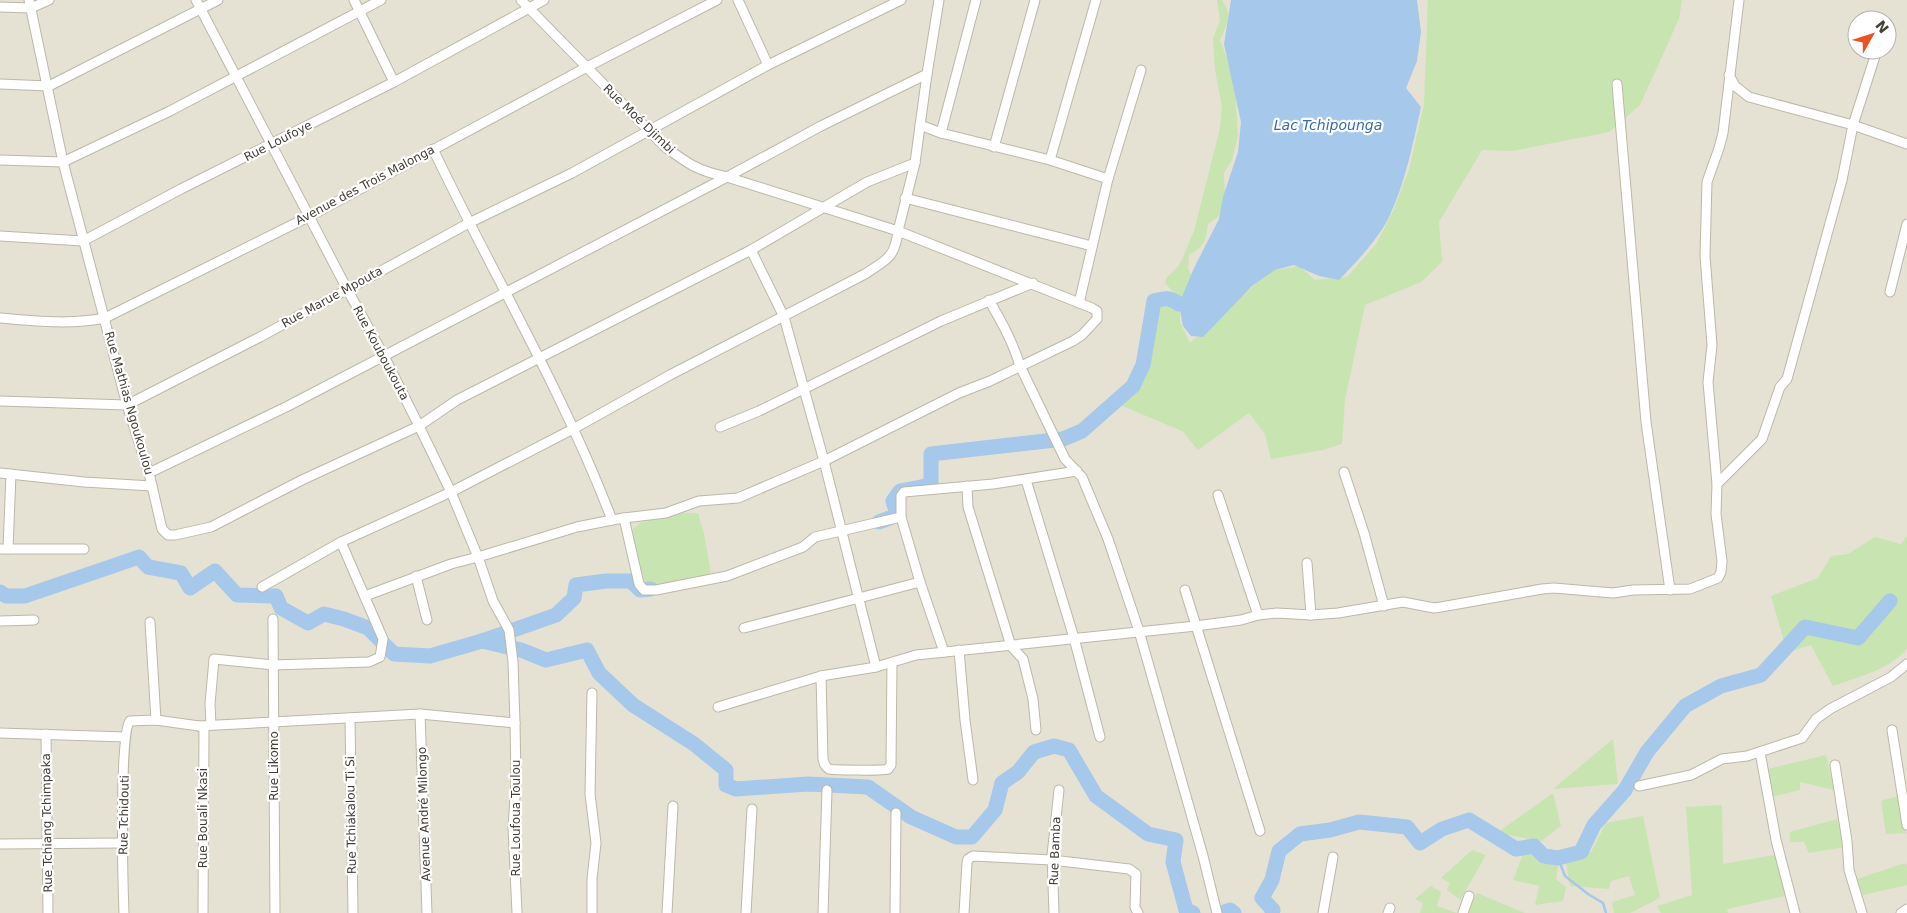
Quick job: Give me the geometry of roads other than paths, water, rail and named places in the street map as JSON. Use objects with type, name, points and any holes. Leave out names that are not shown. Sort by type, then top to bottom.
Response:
[{"type":"street","points":[[0,7],[49,0]]},
{"type":"street","name":"Rue Kouboukouta","points":[[196,0],[384,356],[451,492],[478,557],[492,601],[509,630],[515,723]]},
{"type":"street","points":[[0,84],[48,86],[218,0]]},
{"type":"street","points":[[354,0],[394,82]]},
{"type":"street","points":[[0,160],[63,162],[170,111],[381,0]]},
{"type":"street","name":"Rue Moé Djimbi","points":[[521,0],[664,146],[684,161],[705,172],[728,177],[898,230],[1033,283],[1092,308],[1097,312],[1097,319],[1073,341],[1020,366]]},
{"type":"street","name":"Rue Loufoye","points":[[84,241],[181,189],[394,82],[544,0]]},
{"type":"street","name":"Avenue des Trois Malonga","points":[[0,318],[48,323],[88,321],[105,318],[310,216],[586,67],[717,0]]},
{"type":"street","points":[[738,0],[768,65]]},
{"type":"street","name":"Rue Marue Mpouta","points":[[0,401],[127,405],[260,337],[469,224],[572,173],[768,65],[901,0]]},
{"type":"street","points":[[262,587],[341,542],[451,492],[574,429],[670,375],[865,274],[891,257],[897,245],[898,230],[915,164],[939,0]]},
{"type":"street","points":[[941,133],[976,0]]},
{"type":"street","points":[[994,147],[1035,0]]},
{"type":"street","points":[[1050,160],[1096,0]]},
{"type":"street","points":[[718,707],[821,676],[876,667],[916,655],[1196,626],[1277,613],[1311,615],[1403,602],[1434,608],[1554,588],[1613,593],[1633,590],[1690,589],[1718,578],[1721,572],[1722,561],[1716,514],[1716,484],[1708,382],[1712,345],[1705,256],[1706,196],[1707,182],[1723,133],[1739,0]]},
{"type":"street","name":"Rue Mathias Ngoukoulou","points":[[30,4],[63,162],[127,405],[149,473],[162,529],[168,535],[175,535],[210,527],[302,480],[419,426]]},
{"type":"street","points":[[1716,484],[1762,439],[1780,387],[1787,379],[1842,180],[1853,125],[1875,60]]},
{"type":"street","points":[[1079,303],[1108,179],[1141,70]]},
{"type":"street","points":[[149,473],[288,406],[728,177],[821,126],[927,74]]},
{"type":"street","points":[[1729,75],[1735,86],[1749,97],[1853,125],[1907,144]]},
{"type":"street","points":[[1617,84],[1646,422],[1670,590]]},
{"type":"street","points":[[920,125],[941,133],[1050,160],[1108,179]]},
{"type":"street","points":[[433,149],[469,224],[541,359],[592,468],[612,520]]},
{"type":"street","points":[[419,426],[457,400],[541,359],[751,250],[867,182],[915,164]]},
{"type":"street","points":[[906,198],[1092,246]]},
{"type":"street","points":[[1890,292],[1907,224]]},
{"type":"street","points":[[0,236],[84,241]]},
{"type":"street","points":[[751,250],[784,317],[805,388],[876,667]]},
{"type":"street","points":[[720,427],[759,411],[942,321],[1033,283]]},
{"type":"street","points":[[989,300],[1004,327],[1020,366],[1065,459],[1082,477],[1086,485],[1108,539],[1139,631],[1203,856],[1217,913]]},
{"type":"street","points":[[364,596],[451,564],[577,527],[666,512],[699,501],[738,498],[824,461],[958,393],[990,381],[1020,366]]},
{"type":"street","points":[[944,652],[920,582],[901,517],[900,496],[904,492],[1026,480],[1077,472]]},
{"type":"street","points":[[1344,472],[1364,533],[1384,606]]},
{"type":"street","points":[[0,473],[84,482],[152,486]]},
{"type":"street","points":[[11,474],[4,549],[84,549]]},
{"type":"street","points":[[1026,480],[1074,638],[1100,736]]},
{"type":"street","points":[[967,486],[968,507],[1010,646],[1023,659],[1033,699],[1036,730]]},
{"type":"street","points":[[1218,495],[1258,615]]},
{"type":"street","points":[[624,518],[639,584],[647,591],[727,576],[803,547],[815,537],[901,517]]},
{"type":"street","points":[[211,725],[210,704],[212,664],[214,659],[273,664],[370,662],[380,657],[383,639],[341,542]]},
{"type":"street","points":[[1307,564],[1311,615]]},
{"type":"street","points":[[416,576],[427,620]]},
{"type":"street","points":[[744,628],[920,582]]},
{"type":"street","points":[[1185,590],[1260,831]]},
{"type":"street","name":"Rue Likomo","points":[[273,619],[275,913]]},
{"type":"street","points":[[0,621],[34,620]]},
{"type":"street","points":[[150,622],[156,720],[199,726],[420,714],[515,723]]},
{"type":"street","points":[[959,650],[965,720],[973,780]]},
{"type":"street","points":[[821,676],[824,765],[829,769],[838,770],[888,770],[891,764],[892,663]]},
{"type":"street","points":[[1639,786],[1691,775],[1722,759],[1747,756],[1802,738],[1816,719],[1823,714],[1891,677],[1907,664]]},
{"type":"street","points":[[592,693],[590,794],[596,843],[592,879],[592,913]]},
{"type":"street","name":"Avenue André Milongo","points":[[420,714],[427,913]]},
{"type":"street","name":"Rue Tchiakalou Ti Si","points":[[350,718],[353,913]]},
{"type":"street","name":"Rue Tchidouti","points":[[124,913],[123,843],[125,737],[127,724],[133,720],[156,720]]},
{"type":"street","name":"Rue Loufoua Toulou","points":[[515,723],[516,781],[513,827],[517,913]]},
{"type":"street","name":"Rue Bouali Nkasi","points":[[199,726],[204,729],[203,913]]},
{"type":"street","points":[[1892,730],[1907,825]]},
{"type":"street","points":[[0,733],[125,737]]},
{"type":"street","name":"Rue Tchiang Tchimpaka","points":[[46,734],[48,913]]},
{"type":"street","points":[[1760,752],[1776,840],[1795,913]]},
{"type":"street","points":[[1835,765],[1847,841],[1849,870],[1862,913]]},
{"type":"street","points":[[823,913],[827,790]]},
{"type":"street","name":"Rue Bamba","points":[[1054,913],[1052,860],[1059,790]]},
{"type":"street","points":[[667,913],[673,806]]},
{"type":"street","points":[[746,913],[752,809]]},
{"type":"street","points":[[895,913],[896,814]]},
{"type":"street","points":[[0,844],[123,843]]},
{"type":"street","points":[[964,913],[967,863],[970,857],[990,856],[1052,860],[1133,870],[1136,874],[1135,907],[1138,913]]},
{"type":"street","points":[[1323,913],[1333,857]]},
{"type":"street","points":[[1463,913],[1469,896]]},
{"type":"street","points":[[1901,913],[1907,909]]},
{"type":"water","name":"Lac Tchipounga","points":[[1231,0],[1417,0],[1421,32],[1417,61],[1406,88],[1421,107],[1404,177],[1389,217],[1373,242],[1339,280],[1319,276],[1294,265],[1275,270],[1252,286],[1203,337],[1191,336],[1183,326],[1179,304],[1194,268],[1219,219],[1223,197],[1238,152],[1241,122],[1224,44]]},
{"type":"waterway","points":[[879,522],[897,515],[893,501],[900,491],[931,485],[931,454],[1063,439],[1082,431],[1133,386],[1143,365],[1154,301],[1167,299],[1179,304]]},
{"type":"waterway","points":[[0,592],[6,596],[25,596],[139,557],[148,567],[181,573],[190,588],[215,571],[237,595],[276,596],[281,608],[308,623],[324,614],[344,619],[368,628],[394,654],[430,656],[482,641],[556,615],[574,598],[576,585],[606,581],[631,581],[640,590],[651,589]]},
{"type":"waterway","points":[[1272,913],[1273,910],[1262,898],[1272,880],[1279,851],[1300,834],[1330,830],[1359,822],[1407,827],[1420,843],[1442,829],[1469,820],[1516,849],[1534,846],[1544,856],[1558,858],[1581,852],[1594,825],[1625,790],[1647,752],[1685,706],[1721,686],[1761,675],[1805,627],[1858,638],[1890,601]]},
{"type":"waterway","points":[[482,641],[521,650],[546,660],[587,650],[599,673],[633,705],[694,744],[726,770],[726,785],[736,789],[808,784],[868,787],[911,817],[956,837],[972,837],[995,810],[1002,783],[1018,772],[1034,752],[1054,746],[1069,750],[1096,796],[1148,834],[1176,840],[1173,862],[1186,910],[1193,913]]},
{"type":"waterway","points":[[1558,858],[1565,876],[1603,903],[1606,913]]},
{"type":"waterway","points":[[1222,913],[1230,910],[1234,913]]}]
